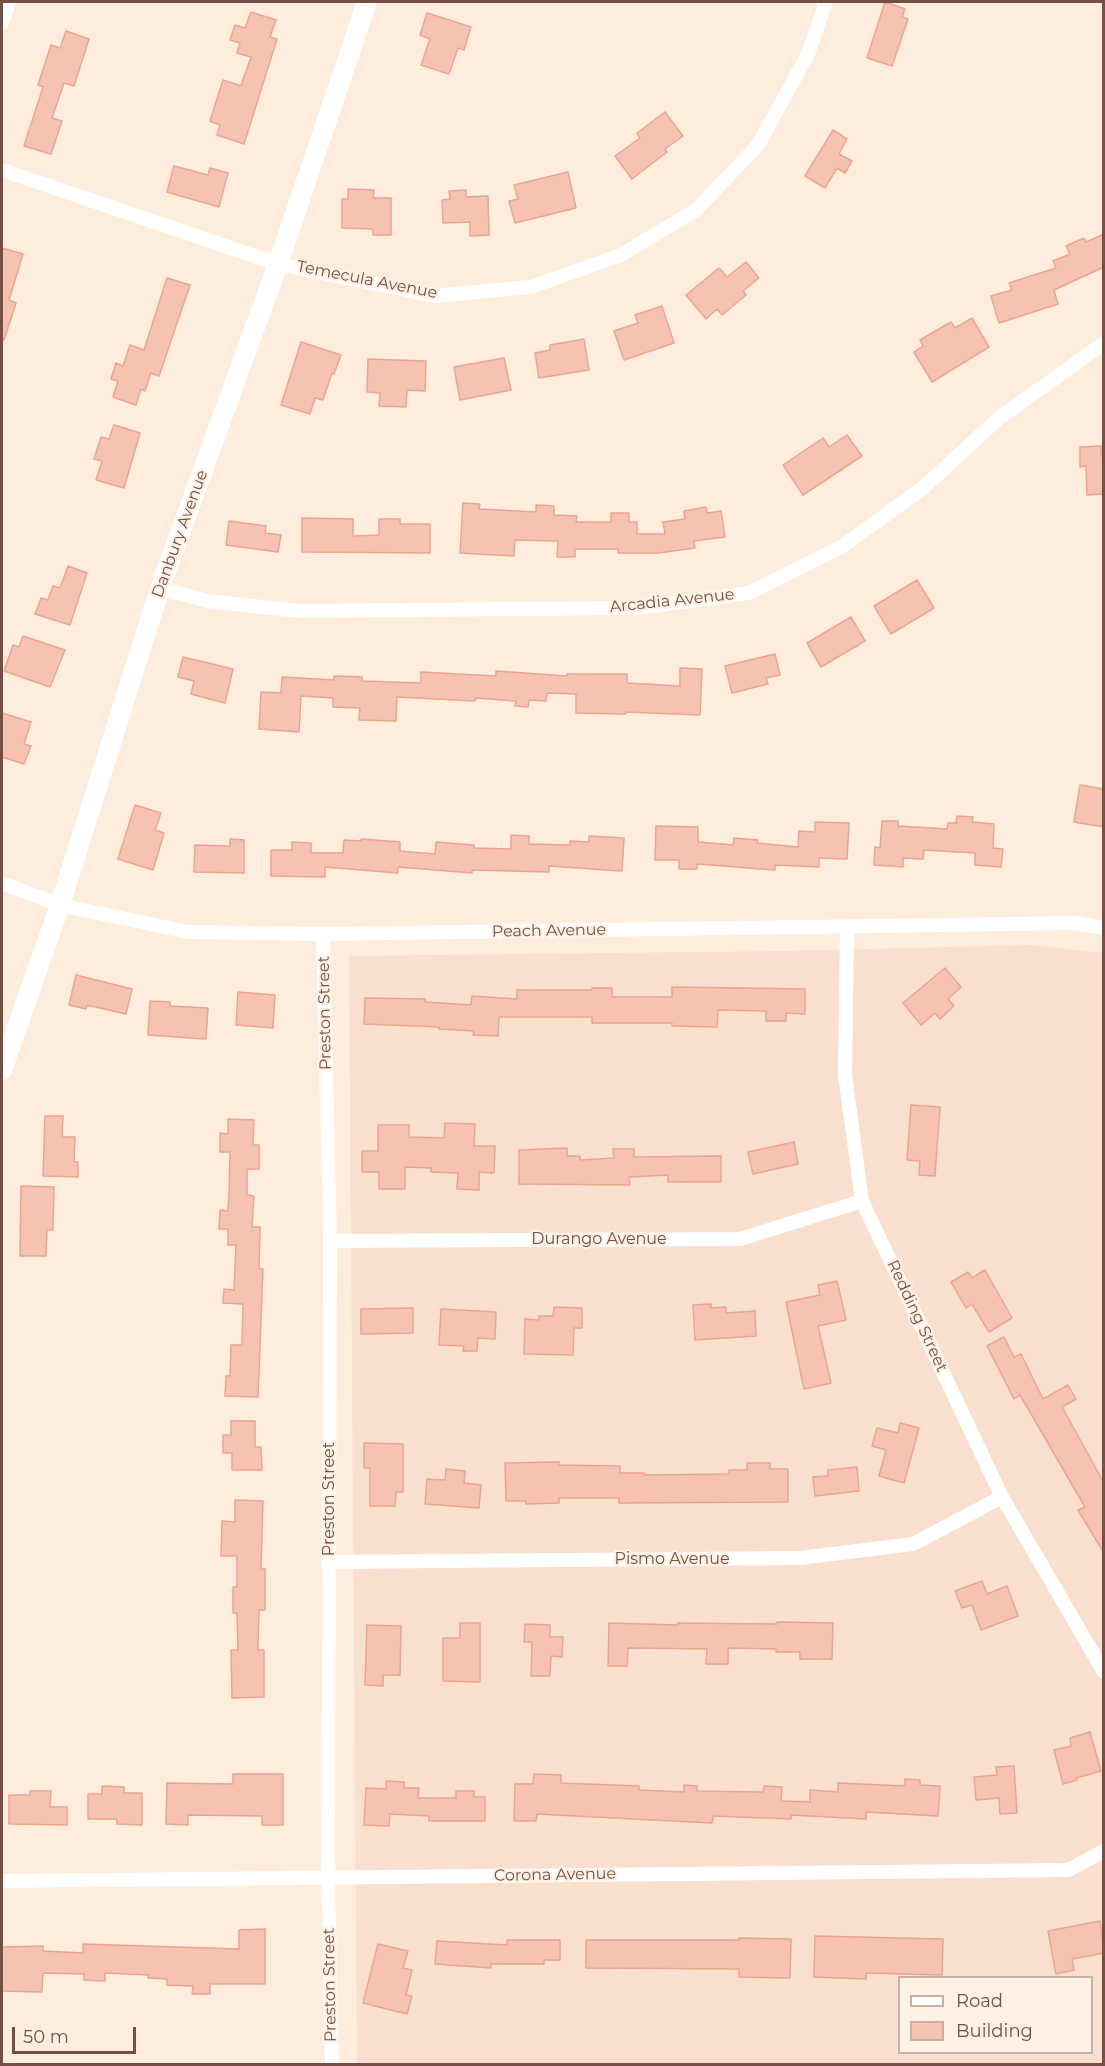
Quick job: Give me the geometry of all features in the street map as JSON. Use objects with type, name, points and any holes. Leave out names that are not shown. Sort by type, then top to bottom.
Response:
[{"type":"street","points":[[2,23],[9,2]]},
{"type":"street","name":"Danbury Avenue","points":[[2,1070],[60,905],[160,588],[278,264],[367,2]]},
{"type":"street","name":"Temecula Avenue","points":[[2,170],[278,264],[435,296],[531,287],[621,255],[696,210],[758,145],[808,54],[826,2]]},
{"type":"street","name":"Arcadia Avenue","points":[[160,588],[207,602],[298,610],[636,608],[749,593],[843,546],[924,487],[999,418],[1104,343]]},
{"type":"street","name":"Peach Avenue","points":[[2,883],[60,905],[188,932],[323,934],[1076,923],[1104,928]]},
{"type":"street","name":"Redding Street","points":[[847,927],[845,1076],[862,1201],[1002,1497],[1104,1672]]},
{"type":"street","name":"Preston Street","points":[[323,934],[330,1241],[328,1877],[332,2064]]},
{"type":"street","name":"Durango Avenue","points":[[330,1241],[740,1239],[862,1201]]},
{"type":"street","name":"Pismo Avenue","points":[[328,1562],[800,1558],[913,1544],[1002,1497]]},
{"type":"street","name":"Corona Avenue","points":[[2,1881],[1068,1870],[1104,1851]]},
{"type":"shaded area","points":[[1032,945],[1103,953],[1103,2064],[357,2064],[349,956],[789,951]]},
{"type":"building","points":[[885,2],[905,9],[902,17],[908,19],[892,66],[867,58]]},
{"type":"building","points":[[251,12],[276,20],[270,37],[277,39],[244,144],[217,135],[220,125],[210,121],[223,80],[241,86],[251,57],[237,53],[240,43],[230,40],[235,25],[245,28]]},
{"type":"building","points":[[427,13],[471,27],[464,50],[458,48],[449,74],[421,65],[430,39],[420,35]]},
{"type":"building","points":[[66,31],[89,39],[74,86],[64,83],[52,118],[62,121],[51,154],[24,146],[43,87],[38,85],[51,45],[60,48]]},
{"type":"building","points":[[665,112],[683,136],[665,149],[667,152],[632,179],[615,156],[640,138],[637,133]]},
{"type":"building","points":[[833,130],[847,139],[839,154],[852,161],[845,173],[837,168],[825,188],[805,176]]},
{"type":"building","points":[[174,166],[208,175],[210,168],[228,173],[219,207],[167,192]]},
{"type":"building","points":[[568,172],[576,208],[515,223],[509,201],[518,199],[514,185]]},
{"type":"building","points":[[348,189],[374,190],[373,198],[391,198],[391,235],[373,235],[373,229],[342,228],[342,199],[348,199]]},
{"type":"building","points":[[466,190],[466,197],[488,196],[489,235],[470,236],[470,222],[443,223],[442,200],[450,199],[449,191]]},
{"type":"building","points":[[1104,234],[1104,267],[1054,290],[1058,304],[999,323],[991,296],[1012,290],[1009,283],[1056,268],[1053,261],[1070,254],[1066,246],[1084,238],[1086,242]]},
{"type":"building","points":[[2,248],[23,254],[9,300],[16,303],[4,340],[2,339]]},
{"type":"building","points":[[746,262],[759,278],[743,291],[746,295],[722,315],[717,309],[706,319],[686,295],[719,268],[727,277]]},
{"type":"building","points":[[167,278],[190,285],[159,376],[151,373],[145,391],[141,389],[136,405],[113,397],[118,381],[111,379],[116,363],[123,366],[130,345],[144,350]]},
{"type":"building","points":[[662,306],[674,343],[624,360],[614,331],[638,323],[635,315]]},
{"type":"building","points":[[972,318],[989,347],[932,382],[914,352],[923,346],[920,340],[951,322],[955,328]]},
{"type":"building","points":[[584,339],[589,370],[539,378],[535,353],[550,350],[550,345]]},
{"type":"building","points":[[301,342],[341,355],[323,400],[315,398],[310,414],[281,405]]},
{"type":"building","points":[[504,358],[511,390],[460,400],[454,367]]},
{"type":"building","points":[[368,359],[426,361],[425,391],[407,390],[406,407],[379,406],[380,393],[367,392]]},
{"type":"building","points":[[114,425],[140,433],[124,488],[96,480],[102,461],[94,459],[101,437],[109,439]]},
{"type":"building","points":[[847,435],[862,456],[803,495],[783,465],[823,438],[829,447]]},
{"type":"building","points":[[1101,446],[1101,456],[1104,456],[1104,494],[1087,495],[1086,466],[1080,467],[1080,447]]},
{"type":"building","points":[[463,503],[480,504],[479,509],[536,512],[536,505],[554,506],[554,515],[577,516],[576,522],[611,522],[611,513],[629,513],[629,522],[637,522],[637,534],[665,534],[663,522],[685,519],[684,511],[706,507],[707,513],[721,511],[725,537],[694,541],[695,548],[658,553],[618,553],[618,549],[575,549],[575,557],[557,557],[558,541],[515,540],[514,556],[460,553]]},
{"type":"building","points":[[302,518],[353,519],[353,536],[379,535],[379,519],[400,519],[400,524],[430,524],[430,553],[302,552]]},
{"type":"building","points":[[229,521],[266,526],[265,533],[281,535],[278,552],[226,545]]},
{"type":"building","points":[[68,566],[87,573],[70,625],[35,614],[41,598],[48,600],[53,586],[60,588]]},
{"type":"building","points":[[917,580],[934,608],[891,634],[874,606]]},
{"type":"building","points":[[851,617],[865,641],[821,667],[807,643]]},
{"type":"building","points":[[23,636],[65,650],[50,687],[4,671],[13,645],[19,647]]},
{"type":"building","points":[[775,654],[780,675],[766,678],[768,684],[732,693],[725,666]]},
{"type":"building","points":[[183,657],[233,669],[225,703],[191,694],[194,681],[178,677]]},
{"type":"building","points":[[680,668],[702,669],[700,715],[626,712],[626,714],[576,713],[576,694],[547,693],[546,701],[529,700],[528,707],[515,706],[516,701],[397,697],[396,721],[359,720],[360,708],[333,707],[333,698],[301,696],[299,732],[259,729],[261,692],[281,693],[282,677],[334,680],[334,676],[362,677],[362,681],[421,683],[421,672],[496,676],[496,671],[567,676],[567,674],[627,674],[627,683],[680,686]]},
{"type":"building","points":[[2,713],[31,722],[24,744],[31,746],[24,764],[2,757]]},
{"type":"building","points":[[1080,785],[1104,789],[1104,827],[1074,822]]},
{"type":"building","points":[[135,805],[161,813],[155,830],[164,833],[153,870],[118,859]]},
{"type":"building","points":[[957,816],[973,817],[972,822],[994,824],[993,848],[1003,849],[1001,867],[975,865],[975,853],[924,850],[923,859],[903,858],[903,867],[874,865],[875,847],[880,848],[882,821],[898,821],[898,826],[947,829],[948,823],[956,823]]},
{"type":"building","points":[[815,822],[849,823],[847,859],[819,858],[819,867],[775,865],[775,870],[697,864],[697,869],[679,869],[679,860],[655,860],[656,826],[698,827],[698,842],[733,845],[734,838],[798,847],[799,831],[815,832]]},
{"type":"building","points":[[511,835],[529,836],[529,844],[570,845],[570,841],[589,842],[589,836],[624,838],[622,871],[549,866],[549,872],[472,870],[472,873],[398,867],[398,873],[325,867],[325,877],[271,876],[271,850],[292,850],[292,842],[311,843],[311,853],[343,853],[344,840],[361,841],[361,839],[400,842],[400,851],[435,854],[436,842],[474,845],[474,848],[511,849]]},
{"type":"building","points":[[230,839],[244,840],[244,873],[194,872],[195,845],[230,846]]},
{"type":"building","points":[[945,968],[961,987],[948,999],[954,1006],[940,1019],[935,1013],[921,1025],[903,1003]]},
{"type":"building","points":[[76,975],[132,989],[126,1014],[87,1005],[86,1009],[69,1005]]},
{"type":"building","points":[[672,987],[805,989],[805,1014],[786,1013],[786,1021],[766,1021],[766,1011],[718,1010],[717,1027],[672,1026],[672,1023],[592,1023],[592,1017],[499,1017],[498,1036],[473,1035],[474,1031],[439,1029],[439,1027],[364,1024],[365,998],[425,999],[425,1002],[471,1005],[472,996],[517,999],[517,990],[612,988],[612,997],[672,997]]},
{"type":"building","points":[[238,992],[275,995],[273,1028],[236,1025]]},
{"type":"building","points":[[150,1001],[170,1002],[170,1006],[208,1008],[206,1039],[148,1035]]},
{"type":"building","points":[[911,1105],[940,1107],[935,1176],[919,1175],[920,1161],[907,1160]]},
{"type":"building","points":[[45,1116],[63,1116],[62,1137],[75,1137],[74,1162],[78,1162],[78,1177],[43,1176]]},
{"type":"building","points":[[228,1119],[254,1120],[253,1145],[259,1145],[259,1169],[247,1169],[247,1195],[254,1196],[252,1227],[260,1227],[259,1269],[263,1269],[258,1397],[225,1396],[226,1376],[230,1376],[231,1345],[242,1345],[243,1304],[223,1303],[224,1289],[234,1290],[236,1245],[228,1245],[228,1229],[219,1229],[220,1210],[228,1211],[230,1152],[220,1152],[220,1133],[228,1134]]},
{"type":"building","points":[[445,1123],[475,1124],[474,1146],[495,1146],[494,1173],[479,1172],[479,1190],[457,1189],[458,1173],[431,1172],[431,1168],[405,1167],[405,1189],[379,1189],[379,1172],[362,1172],[362,1151],[378,1151],[378,1125],[409,1125],[409,1137],[444,1138]]},
{"type":"building","points":[[794,1142],[798,1164],[753,1174],[748,1152]]},
{"type":"building","points":[[567,1148],[567,1156],[580,1156],[580,1160],[614,1158],[613,1149],[634,1149],[634,1157],[721,1156],[721,1182],[668,1182],[668,1175],[629,1177],[630,1185],[519,1184],[519,1150]]},
{"type":"building","points":[[21,1186],[54,1187],[53,1230],[47,1230],[46,1256],[20,1256]]},
{"type":"building","points":[[985,1270],[1012,1318],[989,1332],[972,1304],[966,1308],[951,1282],[968,1272],[972,1278]]},
{"type":"building","points":[[837,1281],[846,1320],[818,1326],[831,1383],[804,1389],[786,1302],[820,1295],[818,1285]]},
{"type":"building","points":[[711,1304],[711,1308],[726,1307],[726,1313],[755,1311],[756,1336],[695,1340],[693,1305]]},
{"type":"building","points":[[554,1307],[582,1308],[582,1328],[574,1328],[573,1355],[524,1354],[525,1319],[539,1320],[539,1316],[553,1316]]},
{"type":"building","points":[[413,1308],[413,1333],[361,1334],[361,1309]]},
{"type":"building","points":[[441,1309],[496,1312],[495,1339],[478,1338],[477,1351],[463,1351],[464,1346],[439,1345]]},
{"type":"building","points":[[1004,1337],[1014,1357],[1021,1354],[1043,1399],[1068,1385],[1076,1399],[1062,1407],[1104,1483],[1104,1553],[1078,1510],[1085,1507],[1020,1395],[1014,1399],[987,1346]]},
{"type":"building","points":[[231,1421],[255,1421],[255,1447],[261,1447],[262,1470],[232,1470],[232,1453],[223,1453],[223,1435],[231,1435]]},
{"type":"building","points":[[900,1423],[919,1428],[904,1483],[879,1476],[886,1450],[872,1446],[877,1428],[898,1433]]},
{"type":"building","points":[[364,1443],[403,1444],[403,1492],[396,1492],[395,1506],[370,1506],[370,1468],[364,1468]]},
{"type":"building","points":[[559,1462],[559,1465],[620,1466],[620,1473],[644,1473],[644,1475],[729,1474],[729,1470],[747,1470],[747,1463],[770,1463],[770,1469],[788,1469],[788,1502],[619,1503],[619,1498],[559,1498],[559,1503],[526,1504],[526,1501],[506,1501],[505,1463]]},
{"type":"building","points":[[857,1467],[859,1491],[815,1496],[813,1477],[828,1476],[828,1470]]},
{"type":"building","points":[[446,1469],[465,1471],[464,1483],[481,1485],[479,1508],[425,1504],[427,1479],[445,1480]]},
{"type":"building","points":[[235,1500],[263,1501],[261,1569],[265,1569],[265,1610],[259,1610],[258,1650],[264,1650],[264,1697],[232,1698],[231,1650],[238,1650],[237,1613],[233,1613],[233,1587],[237,1587],[237,1556],[221,1556],[222,1521],[235,1522]]},
{"type":"building","points":[[982,1581],[987,1594],[1007,1586],[1018,1616],[981,1630],[972,1605],[962,1608],[955,1591]]},
{"type":"building","points":[[777,1622],[833,1623],[832,1659],[800,1659],[800,1652],[776,1652],[776,1649],[728,1648],[728,1664],[706,1664],[707,1649],[628,1648],[627,1666],[608,1666],[609,1623],[678,1625],[678,1623],[777,1624]]},
{"type":"building","points":[[460,1623],[480,1623],[480,1682],[443,1681],[443,1638],[460,1638]]},
{"type":"building","points":[[525,1624],[550,1625],[550,1637],[563,1637],[562,1657],[551,1656],[550,1676],[531,1676],[532,1642],[524,1642]]},
{"type":"building","points":[[367,1625],[401,1626],[400,1675],[383,1675],[383,1686],[365,1685]]},
{"type":"building","points":[[1090,1732],[1101,1771],[1063,1784],[1054,1750],[1071,1746],[1070,1738]]},
{"type":"building","points":[[1014,1766],[1017,1813],[1000,1814],[999,1798],[976,1800],[974,1777],[997,1775],[996,1767]]},
{"type":"building","points":[[233,1774],[283,1774],[283,1825],[262,1825],[262,1816],[188,1815],[188,1825],[166,1824],[167,1783],[233,1784]]},
{"type":"building","points":[[534,1774],[561,1775],[561,1783],[639,1786],[639,1790],[684,1792],[684,1785],[697,1786],[697,1791],[763,1792],[764,1786],[782,1787],[781,1801],[810,1802],[810,1790],[838,1792],[838,1783],[905,1786],[905,1779],[920,1780],[920,1785],[940,1786],[938,1816],[866,1812],[866,1819],[791,1815],[791,1819],[713,1816],[712,1823],[537,1814],[536,1821],[514,1821],[515,1784],[533,1784]]},
{"type":"building","points":[[386,1781],[404,1782],[404,1788],[419,1788],[418,1798],[456,1798],[456,1791],[474,1791],[474,1797],[485,1797],[485,1821],[429,1821],[429,1816],[390,1814],[389,1826],[364,1825],[366,1788],[386,1789]]},
{"type":"building","points":[[102,1786],[124,1787],[124,1793],[142,1793],[142,1825],[117,1824],[117,1819],[88,1819],[88,1794],[102,1794]]},
{"type":"building","points":[[30,1791],[51,1791],[50,1807],[67,1807],[67,1825],[9,1824],[9,1795],[30,1795]]},
{"type":"building","points":[[1100,1921],[1104,1953],[1072,1959],[1074,1970],[1056,1974],[1048,1931]]},
{"type":"building","points":[[265,1929],[265,1984],[210,1984],[210,1994],[192,1994],[193,1986],[167,1985],[167,1979],[148,1978],[149,1975],[105,1973],[105,1981],[84,1980],[84,1974],[43,1973],[42,1992],[2,1991],[2,1947],[43,1946],[43,1951],[83,1953],[83,1944],[239,1949],[239,1930]]},
{"type":"building","points":[[815,1936],[943,1939],[942,1975],[866,1973],[866,1979],[814,1977]]},
{"type":"building","points":[[739,1938],[791,1939],[790,1978],[739,1977],[739,1969],[586,1968],[586,1940],[739,1940]]},
{"type":"building","points":[[507,1940],[560,1940],[560,1960],[544,1960],[544,1964],[491,1964],[491,1968],[435,1964],[437,1941],[507,1945]]},
{"type":"building","points":[[378,1944],[408,1951],[403,1968],[412,1970],[406,1995],[412,1996],[407,2014],[363,2003]]}]
